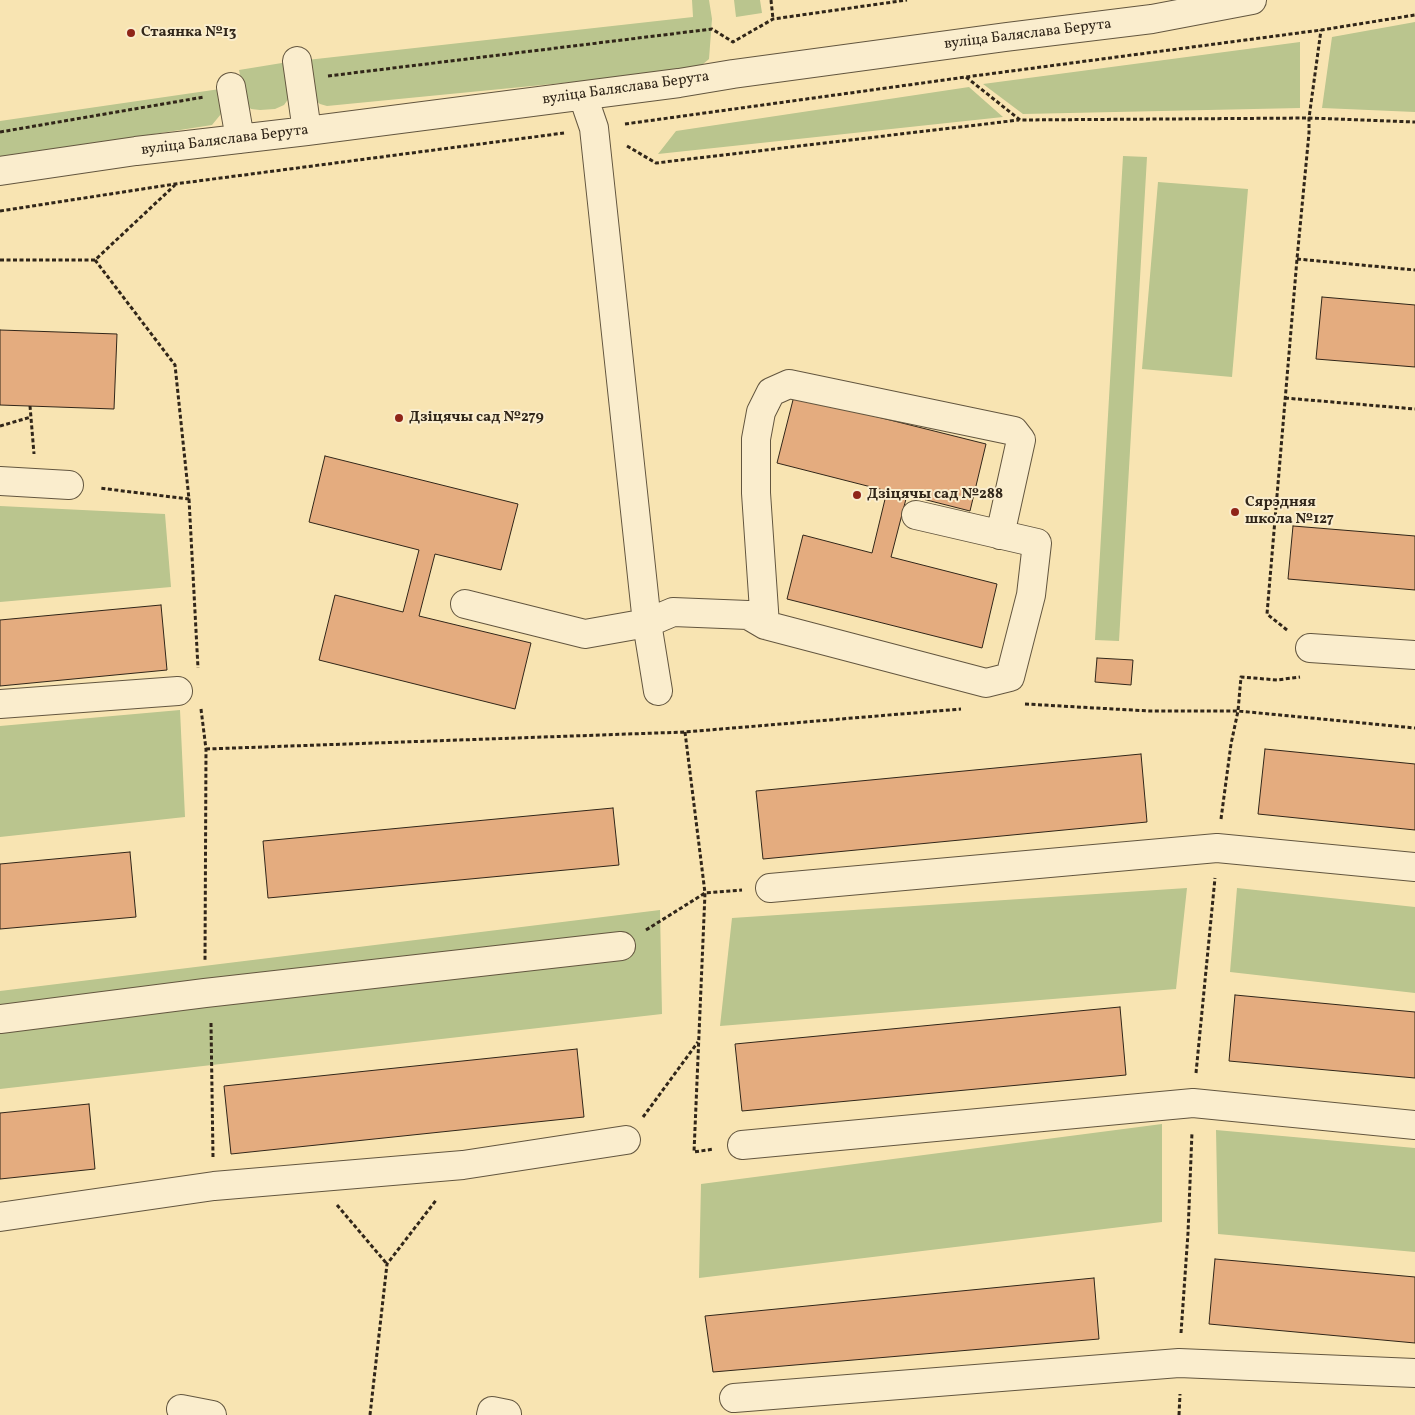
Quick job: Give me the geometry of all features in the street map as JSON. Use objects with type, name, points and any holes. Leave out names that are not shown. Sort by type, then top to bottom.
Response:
[{"type":"street","name":"вуліца Баляслава Берута","points":[[0,171],[136,151],[679,84],[732,74],[1006,36],[1152,19],[1252,0]]},
{"type":"street","points":[[298,70],[306,131]]},
{"type":"street","points":[[231,90],[240,138]]},
{"type":"street","points":[[583,96],[594,128],[647,623],[658,690]]},
{"type":"street","points":[[765,625],[756,493],[756,439],[761,412],[771,392],[789,384],[1014,431],[1021,440],[1000,534]]},
{"type":"street","points":[[0,481],[69,485]]},
{"type":"street","points":[[465,604],[585,634],[647,623],[673,612],[748,614],[765,625],[986,683],[1010,677],[1031,595],[1037,543],[916,515]]},
{"type":"street","points":[[1310,648],[1415,655]]},
{"type":"street","points":[[0,704],[178,691]]},
{"type":"street","points":[[770,888],[1217,848],[1415,867]]},
{"type":"street","points":[[0,1019],[205,993],[621,946]]},
{"type":"street","points":[[742,1145],[1193,1103],[1415,1125]]},
{"type":"street","points":[[0,1217],[214,1186],[463,1165],[626,1140]]},
{"type":"street","points":[[734,1398],[1179,1363],[1415,1373]]},
{"type":"street","points":[[181,1409],[212,1415]]},
{"type":"path","points":[[771,0],[773,19]]},
{"type":"path","points":[[298,70],[712,29],[733,42],[773,19],[906,0]]},
{"type":"path","points":[[0,211],[175,184],[1321,30],[1415,15]]},
{"type":"path","points":[[1231,744],[1238,710],[1241,677],[1278,680],[1305,677],[1310,648],[1267,614],[1297,259],[1310,133],[1309,118],[1321,30]]},
{"type":"path","points":[[966,77],[1020,120]]},
{"type":"path","points":[[0,132],[231,90]]},
{"type":"path","points":[[594,128],[656,162],[1020,120],[1309,118],[1415,122]]},
{"type":"path","points":[[0,260],[94,260],[175,184]]},
{"type":"path","points":[[1297,259],[1415,270]]},
{"type":"path","points":[[94,260],[175,366],[189,499],[198,670]]},
{"type":"path","points":[[1285,398],[1415,409]]},
{"type":"path","points":[[30,406],[34,461]]},
{"type":"path","points":[[0,426],[31,417]]},
{"type":"path","points":[[69,485],[189,499]]},
{"type":"path","points":[[1017,704],[1149,711],[1238,710],[1415,728]]},
{"type":"path","points":[[201,706],[206,749],[205,993],[210,1015],[214,1186]]},
{"type":"path","points":[[206,749],[686,732],[968,708]]},
{"type":"path","points":[[686,732],[705,893],[694,1152]]},
{"type":"path","points":[[621,946],[705,893],[770,888]]},
{"type":"path","points":[[1179,1415],[1179,1363],[1188,1232],[1193,1103],[1212,907]]},
{"type":"path","points":[[626,1140],[698,1042]]},
{"type":"path","points":[[370,1415],[387,1264],[463,1165]]},
{"type":"path","points":[[313,1178],[387,1264]]},
{"type":"green space","points":[[692,0],[709,0],[712,19],[709,59],[696,70],[327,106],[320,104],[314,99],[307,60],[693,17]]},
{"type":"green space","points":[[734,0],[760,0],[762,13],[736,17]]},
{"type":"green space","points":[[1415,22],[1415,112],[1322,108],[1332,37]]},
{"type":"green space","points":[[1300,42],[1300,108],[1023,114],[983,84]]},
{"type":"green space","points":[[288,62],[289,98],[284,105],[275,109],[251,109],[246,104],[239,70]]},
{"type":"green space","points":[[969,87],[1003,117],[658,154],[676,131]]},
{"type":"green space","points":[[220,89],[221,114],[212,125],[0,158],[0,121]]},
{"type":"green space","points":[[1123,156],[1147,157],[1119,641],[1095,640]]},
{"type":"green space","points":[[1158,182],[1248,189],[1232,377],[1142,369]]},
{"type":"green space","points":[[0,506],[165,514],[171,587],[0,602]]},
{"type":"green space","points":[[180,710],[185,817],[0,837],[0,726]]},
{"type":"green space","points":[[1187,888],[1176,989],[720,1026],[732,918]]},
{"type":"green space","points":[[1237,888],[1415,907],[1415,993],[1230,972]]},
{"type":"green space","points":[[660,910],[662,1014],[0,1089],[0,991]]},
{"type":"green space","points":[[1162,1124],[1162,1222],[699,1278],[701,1184]]},
{"type":"green space","points":[[1216,1130],[1415,1148],[1415,1252],[1218,1234]]},
{"type":"building","points":[[1322,297],[1415,305],[1415,367],[1316,359]]},
{"type":"building","points":[[0,330],[117,334],[114,409],[0,405]]},
{"type":"building","points":[[794,396],[986,444],[970,511],[907,495],[891,557],[997,584],[982,648],[787,599],[803,535],[872,553],[887,491],[777,463]]},
{"type":"building","points":[[325,456],[518,504],[501,570],[435,554],[419,616],[531,643],[515,709],[319,660],[335,595],[403,612],[419,550],[309,522]]},
{"type":"building","points":[[1293,526],[1415,536],[1415,590],[1288,579]]},
{"type":"building","points":[[161,605],[167,670],[0,686],[0,620]]},
{"type":"building","points":[[1097,658],[1133,660],[1131,685],[1095,682]]},
{"type":"building","points":[[1265,749],[1415,764],[1415,830],[1258,814]]},
{"type":"building","points":[[1141,754],[1147,822],[763,859],[756,791]]},
{"type":"building","points":[[613,808],[619,865],[268,898],[263,841]]},
{"type":"building","points":[[130,852],[136,917],[0,929],[0,864]]},
{"type":"building","points":[[1235,995],[1415,1012],[1415,1078],[1229,1061]]},
{"type":"building","points":[[1120,1007],[1126,1075],[742,1111],[735,1044]]},
{"type":"building","points":[[577,1049],[584,1117],[231,1154],[224,1086]]},
{"type":"building","points":[[89,1104],[95,1169],[0,1179],[0,1113]]},
{"type":"building","points":[[1215,1259],[1415,1277],[1415,1343],[1209,1324]]},
{"type":"building","points":[[1094,1278],[1099,1339],[713,1372],[705,1316]]},
{"type":"place","name":"Стаянка №13","points":[[131,33]]},
{"type":"place","name":"Дзіцячы сад №279","points":[[399,418]]},
{"type":"place","name":"Дзіцячы сад №288","points":[[857,495]]},
{"type":"place","name":"Сярэдняя школа №127","points":[[1235,512]]}]
